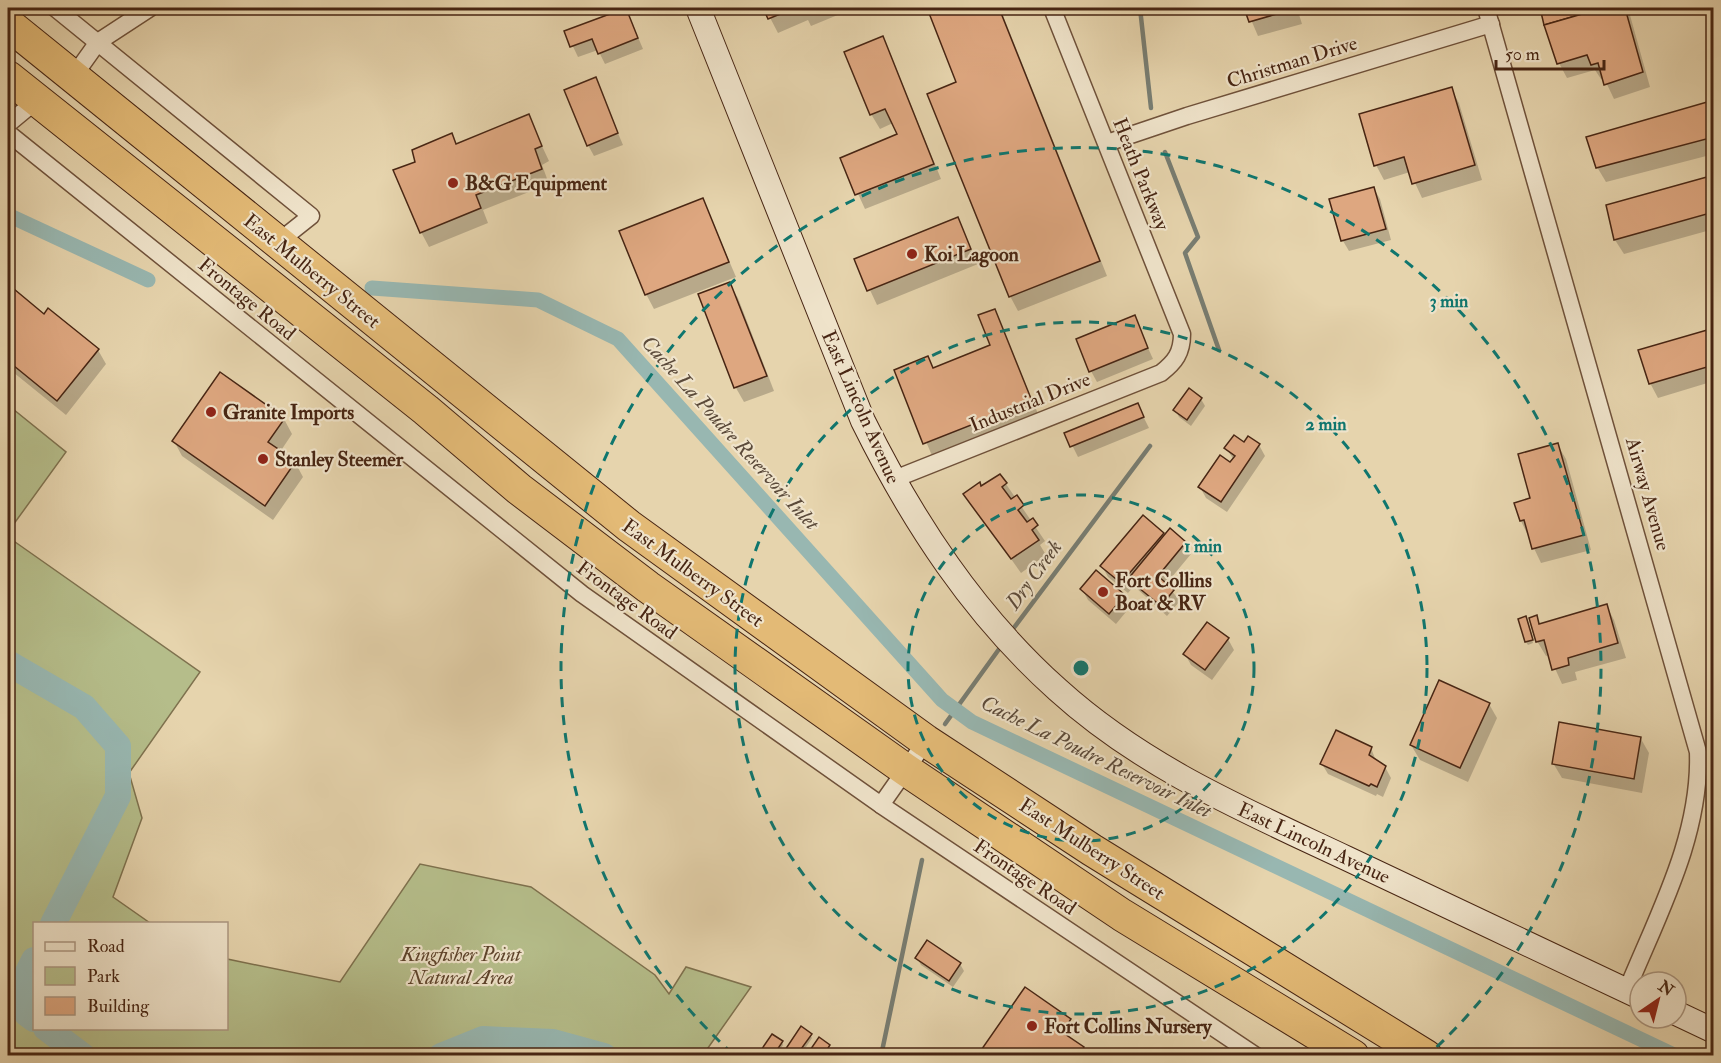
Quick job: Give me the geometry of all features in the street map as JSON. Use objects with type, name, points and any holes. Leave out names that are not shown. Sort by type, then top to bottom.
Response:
[{"type":"highway","name":"East Mulberry Street","points":[[8,24],[628,526],[926,741],[1121,868],[1426,1056]]},
{"type":"highway","points":[[8,51],[46,78],[66,81],[73,77],[96,122],[106,133],[298,291],[426,411]]},
{"type":"highway","name":"East Mulberry Street","points":[[8,76],[426,411],[519,489],[648,587],[906,770],[1122,915],[1353,1056]]},
{"type":"street","points":[[54,8],[311,216],[277,243]]},
{"type":"street","points":[[73,77],[98,42],[150,8]]},
{"type":"street","name":"East Lincoln Avenue","points":[[698,8],[863,421],[892,480],[938,554],[1005,637],[1058,690],[1118,738],[1198,789],[1628,991]]},
{"type":"street","name":"Heath Parkway","points":[[1052,8],[1182,334],[1182,346],[1178,356]]},
{"type":"street","name":"Airway Avenue","points":[[1486,8],[1698,752],[1700,781],[1696,801],[1680,861],[1641,970]]},
{"type":"street","name":"Christman Drive","points":[[1107,143],[1187,116],[1491,24]]},
{"type":"street","points":[[8,124],[37,100]]},
{"type":"street","name":"Frontage Road","points":[[8,133],[582,594],[881,806],[1256,1056]]},
{"type":"street","name":"Industrial Drive","points":[[892,480],[1161,373],[1178,356]]},
{"type":"street","points":[[881,806],[926,741]]},
{"type":"street","points":[[1688,1020],[1713,1031]]},
{"type":"green space","points":[[8,405],[66,452],[8,532]]},
{"type":"green space","name":"Kingfisher Point Natural Area","points":[[8,537],[200,672],[129,773],[142,818],[113,897],[149,922],[33,922],[33,1030],[228,1030],[228,959],[340,982],[420,864],[531,887],[655,975],[669,994],[686,967],[751,987],[703,1055],[8,1055]]},
{"type":"building","points":[[626,8],[638,38],[598,54],[592,39],[570,47],[564,31]]},
{"type":"building","points":[[763,8],[795,8],[768,19]]},
{"type":"building","points":[[927,8],[999,8],[1100,261],[1009,297],[927,94],[956,82]]},
{"type":"building","points":[[1244,8],[1294,8],[1294,9],[1249,22]]},
{"type":"building","points":[[1540,8],[1603,8],[1544,25]]},
{"type":"building","points":[[1603,8],[1625,8],[1643,72],[1604,85],[1598,63],[1591,65],[1587,55],[1557,64],[1544,25]]},
{"type":"building","points":[[883,36],[934,164],[855,195],[840,158],[897,134],[885,109],[870,115],[844,52]]},
{"type":"building","points":[[596,77],[618,133],[587,146],[564,90]]},
{"type":"building","points":[[1452,87],[1475,165],[1412,184],[1404,157],[1374,166],[1359,114]]},
{"type":"building","points":[[1714,100],[1714,137],[1596,168],[1586,137]]},
{"type":"building","name":"B&G Equipment","points":[[529,114],[542,146],[535,149],[542,169],[476,195],[481,208],[420,233],[393,170],[415,162],[412,150],[452,133],[456,144]]},
{"type":"building","points":[[1714,175],[1714,212],[1614,240],[1606,205]]},
{"type":"building","points":[[1374,187],[1386,229],[1341,241],[1329,199]]},
{"type":"building","points":[[703,198],[729,262],[645,295],[619,231]]},
{"type":"building","name":"Koi Lagoon","points":[[958,217],[971,249],[867,291],[854,259]]},
{"type":"building","points":[[730,282],[767,376],[734,388],[698,294]]},
{"type":"building","points":[[8,284],[44,314],[48,308],[99,349],[57,401],[8,361]]},
{"type":"building","points":[[995,309],[1032,401],[923,444],[894,370],[928,356],[933,368],[990,345],[978,315]]},
{"type":"building","points":[[1135,315],[1148,348],[1089,372],[1076,339]]},
{"type":"building","points":[[1714,328],[1714,365],[1649,384],[1638,350]]},
{"type":"building","points":[[220,372],[285,418],[268,442],[296,461],[265,506],[172,441]]},
{"type":"building","points":[[1189,388],[1202,398],[1187,420],[1173,410]]},
{"type":"building","points":[[1138,403],[1144,417],[1070,447],[1064,433]]},
{"type":"building","points":[[1234,435],[1244,442],[1248,436],[1260,444],[1221,502],[1198,487],[1220,455],[1230,462],[1235,456],[1224,448]]},
{"type":"building","points":[[1558,443],[1584,535],[1532,549],[1524,520],[1520,521],[1514,503],[1530,498],[1518,454]]},
{"type":"building","points":[[1000,474],[1007,483],[1002,487],[1011,499],[1017,495],[1024,505],[1018,510],[1027,522],[1033,518],[1038,525],[1032,530],[1039,540],[1011,559],[963,494],[980,482],[981,486]]},
{"type":"building","points":[[1143,515],[1164,533],[1121,583],[1100,566]]},
{"type":"building","points":[[1170,528],[1186,542],[1158,576],[1174,590],[1161,606],[1128,579]]},
{"type":"building","name":"Fort Collins Boat & RV","points":[[1096,570],[1125,595],[1109,614],[1080,589]]},
{"type":"building","points":[[1607,604],[1618,643],[1568,658],[1569,665],[1552,670],[1544,640],[1536,642],[1529,618],[1537,615],[1539,624]]},
{"type":"building","points":[[1526,616],[1533,640],[1525,642],[1518,619]]},
{"type":"building","points":[[1207,622],[1229,638],[1205,670],[1183,654]]},
{"type":"building","points":[[1439,680],[1490,703],[1460,768],[1410,745]]},
{"type":"building","points":[[1559,722],[1641,737],[1634,779],[1552,764]]},
{"type":"building","points":[[1336,730],[1372,747],[1369,755],[1386,766],[1377,787],[1371,784],[1369,786],[1320,764]]},
{"type":"building","points":[[927,940],[961,963],[949,981],[915,958]]},
{"type":"building","name":"Fort Collins Nursery","points":[[1025,987],[1071,1019],[1062,1032],[1084,1047],[1079,1056],[977,1056]]},
{"type":"building","points":[[801,1026],[812,1034],[796,1056],[781,1056]]},
{"type":"building","points":[[772,1034],[783,1041],[773,1056],[757,1056]]},
{"type":"building","points":[[819,1037],[830,1045],[823,1056],[806,1056]]},
{"type":"waterway","name":"Dry Creek","points":[[1140,8],[1151,108]]},
{"type":"waterway","name":"Dry Creek","points":[[1165,152],[1198,237],[1185,253],[1219,350]]},
{"type":"waterway","name":"Cache La Poudre Reservoir Inlet","points":[[8,215],[148,280]]},
{"type":"waterway","name":"Cache La Poudre Reservoir Inlet","points":[[372,288],[538,300],[618,339],[942,700],[972,722],[1676,1056]]},
{"type":"waterway","name":"Dry Creek","points":[[1010,633],[1150,446]]},
{"type":"waterway","name":"Dry Creek","points":[[945,724],[1002,645]]},
{"type":"waterway","points":[[8,663],[84,707],[118,746],[118,796],[54,922]]},
{"type":"waterway","name":"Dry Creek","points":[[881,1056],[922,860]]},
{"type":"waterway","points":[[33,962],[24,980],[26,1013],[33,1018]]},
{"type":"waterway","points":[[49,1030],[83,1056]]},
{"type":"waterway","points":[[441,1056],[483,1039],[553,1042],[604,1056]]},
{"type":"place","name":"B&G Equipment","points":[[453,183]]},
{"type":"place","name":"Koi Lagoon","points":[[912,254]]},
{"type":"place","name":"Granite Imports","points":[[211,412]]},
{"type":"place","name":"Stanley Steemer","points":[[263,459]]},
{"type":"place","name":"Fort Collins Boat & RV","points":[[1103,592]]},
{"type":"place","name":"Fort Collins Nursery","points":[[1032,1026]]}]
